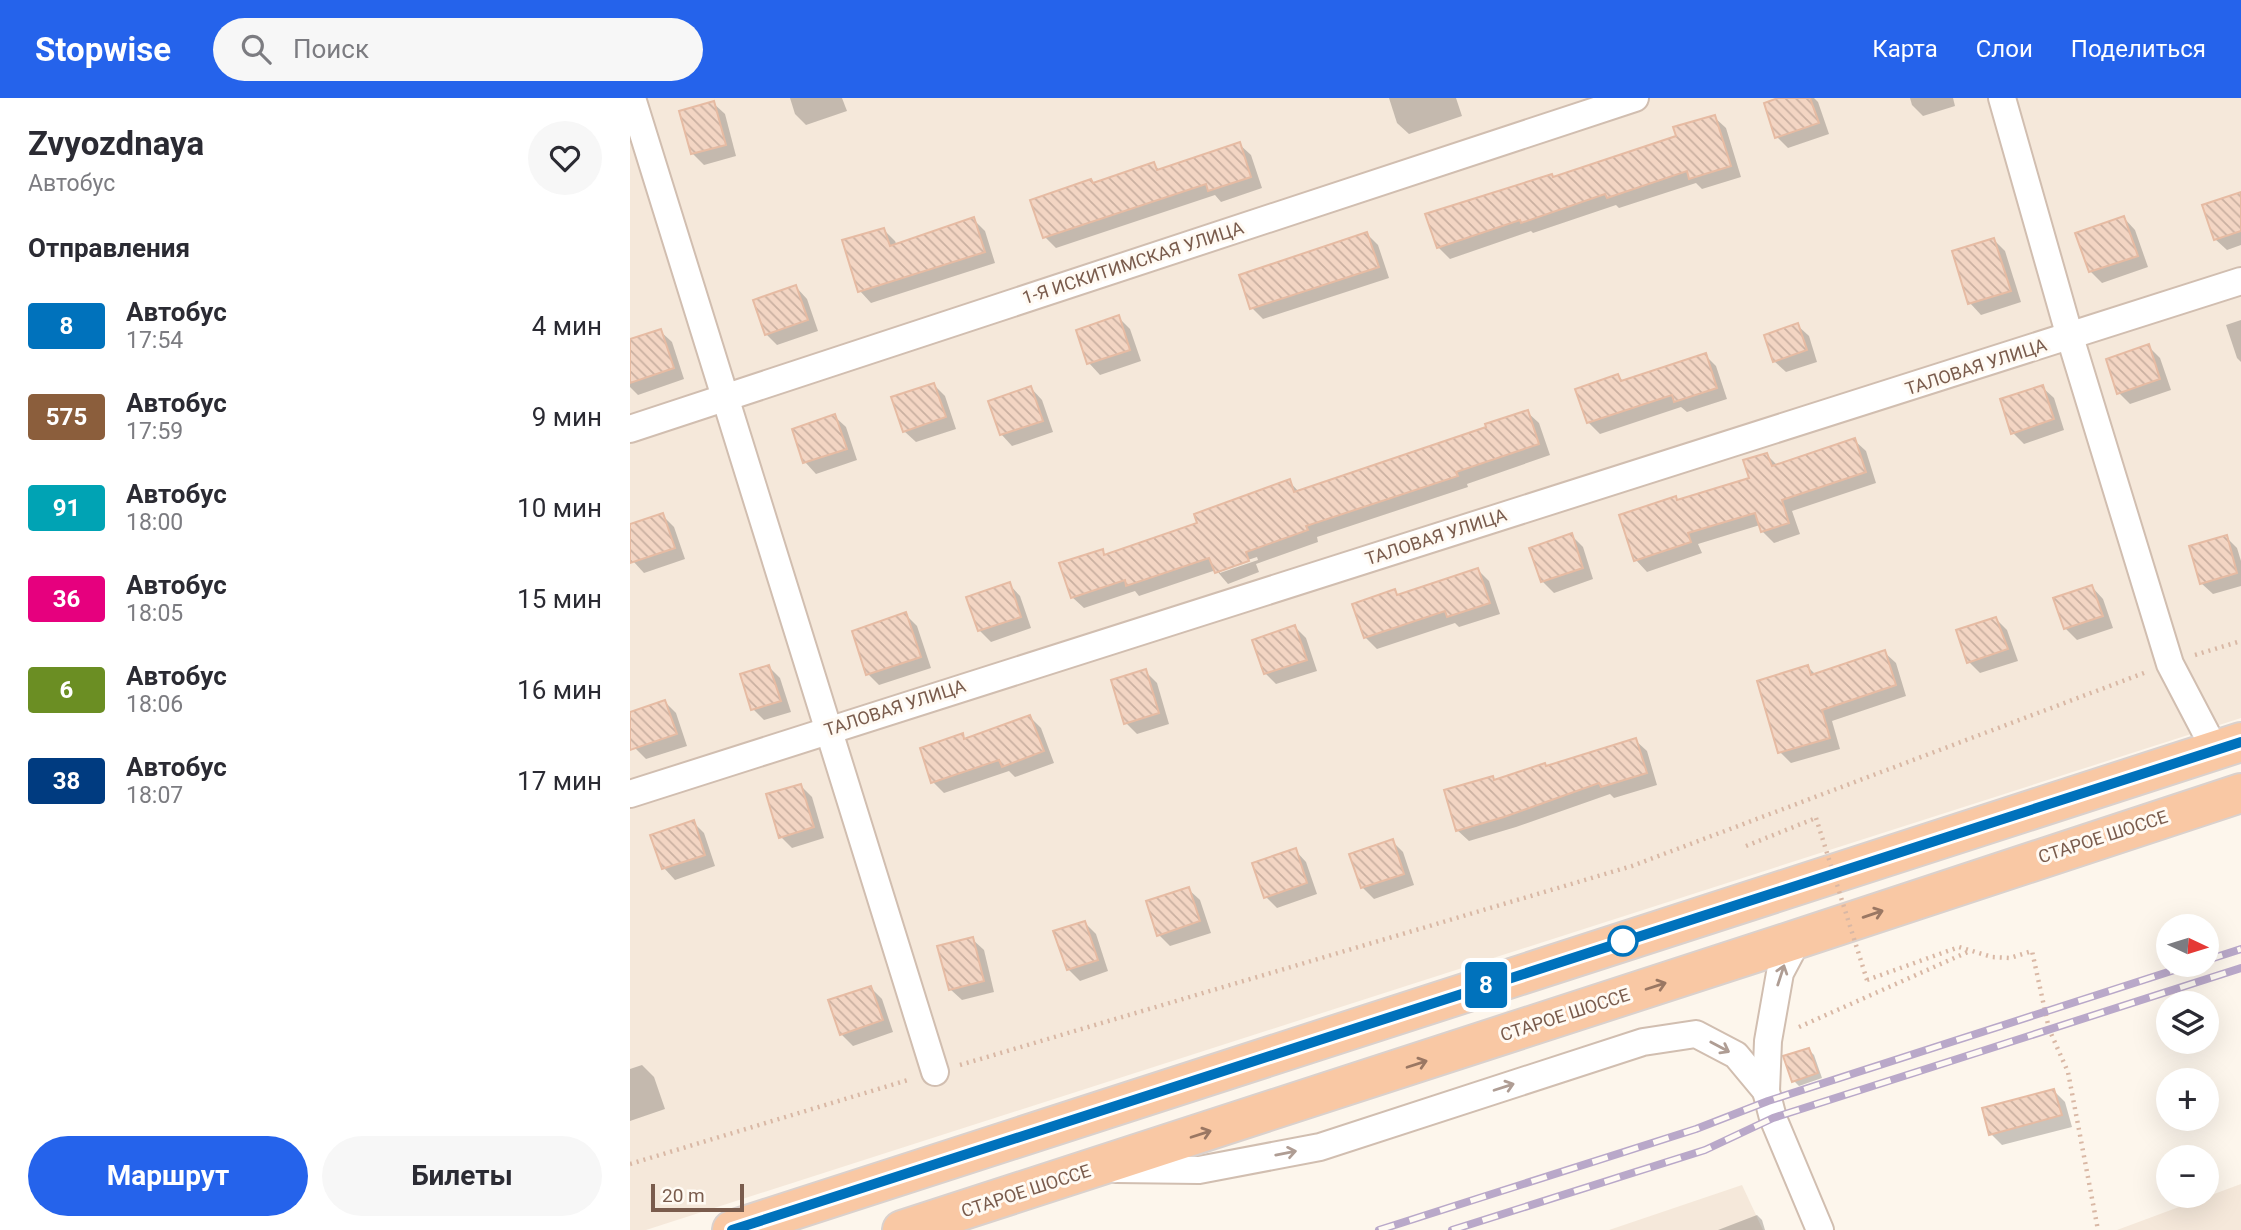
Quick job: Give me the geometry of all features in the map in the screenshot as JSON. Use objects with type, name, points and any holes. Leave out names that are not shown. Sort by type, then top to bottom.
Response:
[{"type":"highway","points":[[732,1230],[2228,746]]},
{"type":"highway","name":"СТАРОЕ ШОССЕ","points":[[902,1230],[2234,795]]},
{"type":"street","points":[[632,98],[728,397],[827,729],[935,1072]]},
{"type":"street","name":"1-Я ИСКИТИМСКАЯ УЛИЦА","points":[[630,429],[1635,98]]},
{"type":"street","points":[[2003,98],[2070,337],[2170,664],[2228,746]]},
{"type":"street","name":"ТАЛОВАЯ УЛИЦА","points":[[630,794],[827,729],[2241,281]]},
{"type":"street","points":[[1798,939],[1780,974],[1768,1041],[1766,1091],[1773,1118],[1820,1230]]},
{"type":"street","points":[[1097,1168],[1199,1170],[1320,1147],[1643,1042],[1696,1034],[1736,1055],[1766,1091]]},
{"type":"path","points":[[630,1164],[1632,866],[2170,664],[2241,640]]},
{"type":"path","points":[[1746,846],[1816,818],[1867,979],[1959,947],[1992,957],[2010,958],[2032,951],[2047,1020],[2068,1072],[2098,1230]]},
{"type":"path","points":[[1768,1041],[1971,951]]},
{"type":"shaded area","points":[[630,98],[2241,98],[2241,718],[646,1230],[630,1230]]},
{"type":"shaded area","points":[[2241,1184],[2241,1230],[2117,1230],[2176,1208],[2219,1208],[2219,1192]]},
{"type":"shaded area","points":[[1742,1185],[1763,1230],[1609,1230]]},
{"type":"building","points":[[1778,98],[1810,98],[1819,123],[1775,138],[1764,103]]},
{"type":"building","points":[[714,101],[726,145],[691,154],[679,111]]},
{"type":"building","points":[[1715,115],[1731,166],[1689,179],[1687,171],[1607,198],[1605,194],[1521,223],[1520,220],[1437,248],[1425,214],[1552,174],[1553,177],[1676,136],[1673,127]]},
{"type":"building","points":[[1240,142],[1251,177],[1208,191],[1206,184],[1043,238],[1030,200],[1091,179],[1093,183],[1154,162],[1157,170]]},
{"type":"building","points":[[2241,192],[2241,231],[2214,240],[2202,205]]},
{"type":"building","points":[[2124,216],[2138,256],[2089,272],[2075,233]]},
{"type":"building","points":[[974,217],[985,252],[858,292],[842,240],[884,228],[890,246]]},
{"type":"building","points":[[1367,232],[1379,267],[1250,309],[1239,275]]},
{"type":"building","points":[[1994,238],[2011,291],[1968,304],[1952,251]]},
{"type":"building","points":[[796,285],[808,320],[765,335],[753,300]]},
{"type":"building","points":[[1119,315],[1130,350],[1087,364],[1076,330]]},
{"type":"building","points":[[1798,323],[1807,350],[1773,362],[1764,335]]},
{"type":"building","points":[[661,329],[674,368],[630,383],[630,339]]},
{"type":"building","points":[[2149,344],[2160,379],[2117,394],[2106,359]]},
{"type":"building","points":[[1706,353],[1717,388],[1674,402],[1672,395],[1587,423],[1575,389],[1618,374],[1621,381]]},
{"type":"building","points":[[934,383],[946,417],[903,432],[891,397]]},
{"type":"building","points":[[2043,385],[2054,419],[2011,434],[2000,399]]},
{"type":"building","points":[[1031,386],[1043,421],[1000,435],[988,401]]},
{"type":"building","points":[[1528,410],[1539,444],[1456,472],[1458,476],[1306,526],[1308,530],[1246,552],[1249,561],[1215,573],[1209,558],[1126,586],[1125,580],[1071,598],[1059,563],[1103,549],[1104,555],[1197,523],[1194,514],[1290,479],[1294,492],[1486,427],[1485,424]]},
{"type":"building","points":[[835,414],[847,449],[803,463],[792,429]]},
{"type":"building","points":[[1855,438],[1866,472],[1782,500],[1789,523],[1761,532],[1755,513],[1688,533],[1691,542],[1634,561],[1619,515],[1676,496],[1677,500],[1749,478],[1743,460],[1767,453],[1772,466]]},
{"type":"building","points":[[663,513],[675,548],[630,563],[630,524]]},
{"type":"building","points":[[1572,533],[1583,568],[1541,582],[1529,548]]},
{"type":"building","points":[[2227,535],[2237,573],[2200,584],[2189,546]]},
{"type":"building","points":[[1478,568],[1490,603],[1447,617],[1445,611],[1364,638],[1352,604],[1395,589],[1397,595]]},
{"type":"building","points":[[1010,582],[1021,617],[978,631],[966,597]]},
{"type":"building","points":[[2092,585],[2103,616],[2064,629],[2053,598]]},
{"type":"building","points":[[906,612],[921,657],[866,675],[852,631]]},
{"type":"building","points":[[1996,617],[2008,649],[1967,663],[1956,630]]},
{"type":"building","points":[[1295,625],[1307,660],[1264,674],[1252,640]]},
{"type":"building","points":[[1885,650],[1896,685],[1822,710],[1830,738],[1778,753],[1757,681],[1808,665],[1811,675]]},
{"type":"building","points":[[769,665],[781,701],[751,710],[740,674]]},
{"type":"building","points":[[1146,669],[1159,713],[1124,724],[1111,680]]},
{"type":"building","points":[[665,700],[677,734],[630,750],[630,712]]},
{"type":"building","points":[[1030,715],[1044,751],[1002,767],[999,760],[931,783],[920,748],[963,733],[964,739]]},
{"type":"building","points":[[1636,738],[1647,773],[1601,787],[1599,783],[1456,831],[1444,790],[1493,776],[1494,780],[1545,763],[1546,766]]},
{"type":"building","points":[[801,784],[814,827],[779,838],[766,794]]},
{"type":"building","points":[[694,820],[705,855],[662,869],[650,835]]},
{"type":"building","points":[[1393,839],[1404,874],[1361,888],[1349,854]]},
{"type":"building","points":[[1296,848],[1307,883],[1264,898],[1252,863]]},
{"type":"building","points":[[1189,887],[1200,921],[1157,936],[1146,901]]},
{"type":"building","points":[[1085,921],[1098,960],[1067,970],[1053,931]]},
{"type":"building","points":[[973,937],[984,981],[949,990],[937,946]]},
{"type":"building","points":[[871,986],[883,1020],[840,1035],[828,1000]]},
{"type":"building","points":[[1809,1048],[1818,1073],[1792,1082],[1783,1056]]},
{"type":"building","points":[[2054,1089],[2062,1115],[1989,1135],[1982,1108]]},
{"type":"railway","points":[[2219,956],[2241,949]]},
{"type":"railway","points":[[1452,1230],[1705,1150],[1773,1118],[2241,968]]},
{"type":"railway","points":[[1379,1230],[1696,1129],[1768,1101],[2156,976]]},
{"type":"bus line","name":"8","points":[[732,1230],[2241,742]]}]
